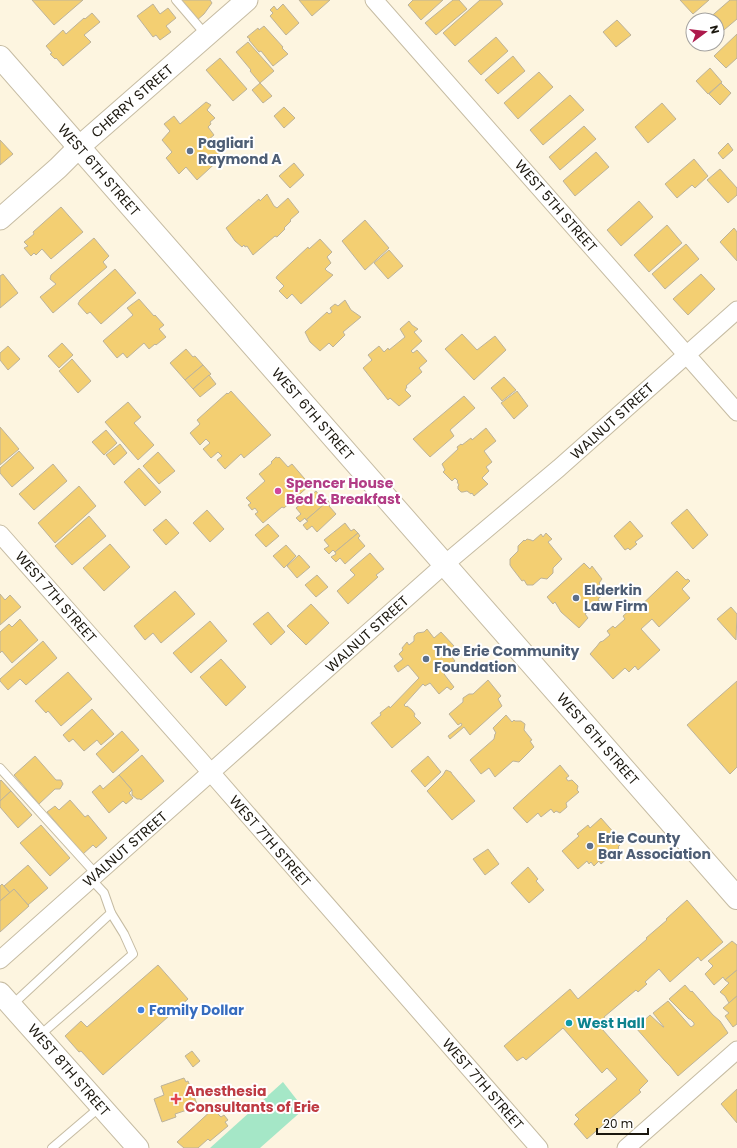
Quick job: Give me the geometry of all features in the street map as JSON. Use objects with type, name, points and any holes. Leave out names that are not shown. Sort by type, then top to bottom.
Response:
[{"type":"main road","name":"WEST 6TH STREET","points":[[1,59],[737,898]]},
{"type":"street","name":"CHERRY STREET","points":[[0,219],[58,168],[79,147],[247,0]]},
{"type":"street","name":"WEST 5TH STREET","points":[[374,0],[737,412]]},
{"type":"street","name":"WALNUT STREET","points":[[0,960],[445,564],[559,468],[737,310]]},
{"type":"street","name":"WEST 7TH STREET","points":[[0,534],[539,1148]]},
{"type":"street","name":"WEST 8TH STREET","points":[[6,999],[138,1148]]},
{"type":"street","points":[[626,1148],[737,1050]]},
{"type":"lane","points":[[176,0],[207,36]]},
{"type":"lane","points":[[0,768],[93,876],[104,893],[110,913],[124,934],[133,954],[39,1036]]},
{"type":"lane","points":[[6,999],[110,913]]},
{"type":"lane","points":[[52,1148],[101,1107]]},
{"type":"green space","points":[[283,1082],[304,1109],[260,1148],[210,1148]]},
{"type":"building","points":[[32,0],[83,0],[54,25]]},
{"type":"building","points":[[179,0],[210,0],[212,3],[204,14],[196,21]]},
{"type":"building","points":[[299,0],[330,0],[312,16]]},
{"type":"building","points":[[413,0],[443,0],[421,20],[408,5]]},
{"type":"building","points":[[453,0],[459,0],[467,9],[436,35],[425,23]]},
{"type":"building","points":[[480,0],[500,0],[503,4],[455,46],[443,33]]},
{"type":"building","points":[[680,0],[709,0],[695,12],[691,12]]},
{"type":"building","points":[[730,0],[737,0],[737,19],[725,29],[725,12],[716,12]]},
{"type":"building","points":[[153,4],[160,14],[168,8],[176,18],[166,26],[171,32],[160,40],[156,35],[153,37],[137,16]]},
{"type":"building","points":[[283,4],[299,23],[286,35],[270,16],[273,13],[270,10],[274,6],[277,10]]},
{"type":"building","points":[[92,13],[100,22],[84,35],[91,42],[63,66],[50,54],[52,53],[46,46],[63,30],[66,34]]},
{"type":"building","points":[[617,20],[631,35],[616,47],[603,32]]},
{"type":"building","points":[[264,26],[288,54],[273,66],[247,37],[258,28],[259,30]]},
{"type":"building","points":[[737,34],[737,58],[726,68],[714,56],[718,52],[725,52],[725,45]]},
{"type":"building","points":[[496,37],[508,51],[481,75],[468,61]]},
{"type":"building","points":[[248,42],[274,71],[260,83],[236,52]]},
{"type":"building","points":[[513,56],[525,71],[498,94],[485,80]]},
{"type":"building","points":[[220,58],[247,89],[233,101],[206,70]]},
{"type":"building","points":[[710,68],[722,82],[708,94],[696,81]]},
{"type":"building","points":[[539,72],[553,87],[518,119],[504,103]]},
{"type":"building","points":[[260,83],[272,96],[263,103],[252,90]]},
{"type":"building","points":[[721,83],[731,93],[720,105],[709,94]]},
{"type":"building","points":[[570,95],[584,110],[543,145],[530,130]]},
{"type":"building","points":[[206,102],[211,105],[207,110],[215,118],[210,122],[211,124],[208,127],[214,135],[208,140],[222,157],[197,180],[186,167],[179,174],[166,158],[172,152],[162,140],[170,131],[164,124],[174,116],[180,124]]},
{"type":"building","points":[[662,103],[676,119],[648,143],[635,127]]},
{"type":"building","points":[[284,107],[295,118],[284,128],[274,116]]},
{"type":"building","points":[[584,126],[596,139],[560,170],[549,157]]},
{"type":"building","points":[[0,140],[13,154],[0,165]]},
{"type":"building","points":[[728,143],[733,150],[723,159],[718,153]]},
{"type":"building","points":[[596,152],[609,167],[575,196],[563,181]]},
{"type":"building","points":[[694,159],[708,176],[695,188],[692,185],[677,198],[665,184]]},
{"type":"building","points":[[294,163],[304,175],[290,188],[279,176]]},
{"type":"building","points":[[720,169],[737,188],[737,195],[728,203],[707,180]]},
{"type":"building","points":[[267,194],[274,206],[277,208],[288,198],[299,212],[290,220],[291,221],[284,228],[285,229],[277,237],[275,236],[253,255],[247,246],[245,247],[244,245],[242,247],[235,241],[226,228],[259,199],[260,201]]},
{"type":"building","points":[[639,201],[653,217],[621,246],[607,230]]},
{"type":"building","points":[[61,207],[83,232],[51,259],[42,249],[36,255],[34,253],[31,256],[24,248],[28,246],[24,242]]},
{"type":"building","points":[[365,220],[389,248],[365,270],[342,241]]},
{"type":"building","points":[[667,225],[682,243],[649,272],[634,255]]},
{"type":"building","points":[[734,228],[737,232],[737,261],[720,242]]},
{"type":"building","points":[[94,238],[109,256],[103,262],[107,267],[53,313],[40,297],[56,284],[50,279],[51,275]]},
{"type":"building","points":[[320,239],[332,252],[327,257],[331,263],[325,269],[333,275],[301,304],[292,294],[287,299],[279,291],[284,286],[276,278],[277,276],[308,247],[309,249]]},
{"type":"building","points":[[686,244],[699,259],[665,289],[652,274]]},
{"type":"building","points":[[389,250],[403,266],[388,279],[374,263]]},
{"type":"building","points":[[115,269],[136,293],[101,324],[90,312],[87,314],[78,304],[80,300]]},
{"type":"building","points":[[3,274],[18,293],[0,308],[0,276]]},
{"type":"building","points":[[701,274],[715,289],[688,315],[673,299]]},
{"type":"building","points":[[139,299],[164,325],[159,329],[166,337],[149,349],[144,343],[127,358],[123,353],[117,358],[103,341],[133,315],[127,308]]},
{"type":"building","points":[[345,300],[351,310],[361,317],[343,332],[345,335],[333,347],[329,343],[320,351],[310,342],[305,332],[327,312],[329,314],[332,312],[330,308],[335,304],[338,306]]},
{"type":"building","points":[[409,321],[418,329],[414,332],[422,341],[411,351],[413,353],[417,350],[427,361],[419,368],[422,372],[406,386],[407,387],[405,390],[411,396],[399,406],[390,398],[388,400],[363,368],[372,360],[368,355],[379,346],[384,352],[388,348],[389,350],[405,337],[400,329]]},
{"type":"building","points":[[462,334],[477,350],[495,336],[506,350],[474,380],[445,349]]},
{"type":"building","points":[[62,343],[73,355],[59,368],[48,356]]},
{"type":"building","points":[[8,346],[20,359],[8,370],[0,360],[0,353]]},
{"type":"building","points":[[186,349],[203,365],[185,380],[170,363]]},
{"type":"building","points":[[72,359],[91,381],[78,393],[59,371]]},
{"type":"building","points":[[203,365],[211,374],[193,389],[185,380]]},
{"type":"building","points":[[209,375],[216,384],[200,397],[193,389]]},
{"type":"building","points":[[504,377],[516,390],[502,401],[491,388]]},
{"type":"building","points":[[231,391],[271,435],[244,458],[241,454],[225,469],[217,460],[222,456],[218,452],[211,458],[203,449],[210,443],[206,439],[200,445],[190,433],[200,424],[197,420]]},
{"type":"building","points":[[517,391],[528,406],[514,419],[501,403]]},
{"type":"building","points":[[464,396],[475,408],[450,430],[454,436],[430,457],[413,439]]},
{"type":"building","points":[[128,402],[141,417],[134,423],[154,445],[138,460],[105,422]]},
{"type":"building","points":[[0,427],[19,449],[0,465]]},
{"type":"building","points":[[486,428],[496,441],[484,451],[492,462],[486,467],[489,471],[482,478],[488,484],[474,496],[472,493],[471,494],[467,491],[461,492],[458,489],[458,481],[455,478],[452,481],[443,472],[445,470],[442,464],[458,449],[457,447],[471,438],[472,440]]},
{"type":"building","points":[[106,430],[117,443],[104,455],[92,442]]},
{"type":"building","points":[[120,444],[127,453],[114,465],[106,455]]},
{"type":"building","points":[[19,451],[34,468],[12,487],[0,473],[0,468]]},
{"type":"building","points":[[158,452],[175,471],[159,484],[143,466]]},
{"type":"building","name":"Spencer House Bed & Breakfast","points":[[276,457],[279,457],[288,467],[292,464],[310,485],[284,508],[282,507],[263,523],[255,514],[258,512],[255,508],[252,510],[248,505],[251,503],[246,498],[265,481],[259,474],[272,463],[271,462]]},
{"type":"building","points":[[53,464],[67,481],[34,510],[19,494]]},
{"type":"building","points":[[139,468],[161,492],[145,506],[124,482]]},
{"type":"building","points":[[79,486],[96,506],[55,543],[38,523]]},
{"type":"building","points":[[316,491],[322,499],[325,496],[328,501],[306,520],[305,518],[300,522],[296,518],[301,514],[296,508]]},
{"type":"building","points":[[328,501],[331,504],[329,506],[336,514],[317,532],[312,526],[307,530],[303,525],[308,521],[306,520]]},
{"type":"building","points":[[687,509],[708,535],[693,549],[671,523]]},
{"type":"building","points":[[207,510],[224,529],[210,542],[193,523]]},
{"type":"building","points":[[89,516],[106,536],[72,565],[55,546]]},
{"type":"building","points":[[166,519],[179,533],[166,545],[153,530]]},
{"type":"building","points":[[630,521],[643,536],[635,542],[637,544],[630,550],[628,548],[625,550],[614,536]]},
{"type":"building","points":[[345,523],[351,531],[354,529],[358,533],[335,552],[333,550],[329,554],[324,549],[329,546],[324,540]]},
{"type":"building","points":[[268,524],[279,536],[266,547],[255,535]]},
{"type":"building","points":[[358,533],[360,536],[358,538],[365,546],[345,564],[340,558],[336,562],[331,557]]},
{"type":"building","points":[[546,533],[552,539],[548,542],[562,559],[553,568],[553,573],[547,579],[541,578],[533,585],[527,585],[524,580],[522,581],[510,565],[510,559],[518,551],[518,546],[524,540],[525,541],[527,539],[533,541],[541,534],[543,537]]},
{"type":"building","points":[[110,544],[130,567],[104,591],[83,568]]},
{"type":"building","points":[[286,545],[296,556],[284,568],[273,556]]},
{"type":"building","points":[[370,553],[384,569],[376,575],[378,577],[348,604],[337,591],[355,575],[350,570]]},
{"type":"building","points":[[299,555],[310,567],[297,578],[287,566]]},
{"type":"building","points":[[584,563],[590,569],[592,566],[602,579],[599,583],[606,592],[598,599],[600,602],[585,614],[588,618],[579,628],[561,612],[555,602],[553,604],[547,597]]},
{"type":"building","points":[[677,571],[686,580],[688,579],[690,581],[682,589],[690,598],[659,627],[652,619],[641,629],[660,650],[638,670],[635,666],[629,672],[625,668],[613,679],[590,654],[600,642],[610,635],[607,631],[613,626],[615,628],[625,619],[623,616],[631,609],[634,612]]},
{"type":"building","points":[[317,575],[328,587],[316,597],[305,585]]},
{"type":"building","points":[[175,591],[195,614],[161,643],[153,633],[145,640],[134,626]]},
{"type":"building","points":[[0,594],[5,600],[10,595],[21,607],[0,625]]},
{"type":"building","points":[[311,604],[329,623],[306,645],[287,626]]},
{"type":"building","points":[[731,607],[737,614],[736,640],[717,619]]},
{"type":"building","points":[[268,612],[285,632],[271,645],[253,624]]},
{"type":"building","points":[[20,619],[38,640],[12,663],[2,651],[0,653],[0,632],[9,624],[12,627]]},
{"type":"building","points":[[210,621],[227,641],[191,673],[173,653]]},
{"type":"building","points":[[427,629],[434,638],[441,632],[454,646],[448,652],[455,661],[452,663],[450,669],[444,674],[454,687],[451,690],[447,687],[439,694],[430,683],[425,686],[423,684],[404,705],[412,710],[415,714],[414,716],[421,723],[392,748],[371,723],[381,715],[380,713],[389,706],[390,708],[419,678],[408,665],[398,672],[394,666],[403,659],[399,654],[407,642],[409,645],[414,641],[414,636],[417,633],[424,632]]},
{"type":"building","points":[[43,641],[57,658],[26,685],[20,679],[8,690],[0,679]]},
{"type":"building","points":[[221,659],[246,687],[226,706],[200,677]]},
{"type":"building","points":[[68,672],[92,699],[61,726],[48,711],[46,713],[35,701]]},
{"type":"building","points":[[488,680],[501,696],[498,699],[502,706],[470,735],[464,727],[450,739],[448,736],[462,725],[461,723],[458,725],[449,714],[463,702],[463,698],[469,694],[473,694]]},
{"type":"building","points":[[737,681],[737,767],[730,774],[687,725]]},
{"type":"building","points":[[92,709],[114,734],[101,745],[97,740],[84,751],[73,739],[69,742],[63,735]]},
{"type":"building","points":[[506,715],[512,722],[514,720],[521,721],[525,724],[524,730],[532,740],[530,741],[534,747],[519,762],[513,761],[495,777],[489,768],[481,774],[470,760],[494,739],[496,733],[493,728]]},
{"type":"building","points":[[122,731],[139,750],[113,773],[96,754]]},
{"type":"building","points":[[142,755],[164,781],[141,800],[132,795],[132,790],[119,775]]},
{"type":"building","points":[[35,756],[56,780],[61,780],[63,784],[60,789],[55,789],[39,804],[14,775]]},
{"type":"building","points":[[428,756],[441,772],[425,787],[411,771]]},
{"type":"building","points":[[560,765],[569,776],[566,778],[568,781],[572,780],[578,786],[577,790],[579,792],[566,803],[567,807],[560,813],[556,811],[554,813],[551,809],[541,817],[538,813],[527,823],[513,808]]},
{"type":"building","points":[[446,770],[451,772],[475,801],[452,820],[427,791]]},
{"type":"building","points":[[119,775],[132,790],[129,793],[133,798],[126,804],[123,801],[109,813],[92,792],[100,785],[103,789]]},
{"type":"building","points":[[1,780],[11,791],[0,801],[0,781]]},
{"type":"building","points":[[11,791],[32,815],[18,828],[0,807],[0,801]]},
{"type":"building","points":[[70,800],[85,817],[88,815],[107,838],[96,848],[93,845],[83,854],[47,812],[55,806],[59,810]]},
{"type":"building","points":[[601,818],[622,843],[618,847],[619,848],[601,864],[599,861],[594,866],[591,862],[589,864],[587,861],[578,869],[562,851],[579,836],[577,834],[588,825],[590,828]]},
{"type":"building","points":[[41,825],[70,858],[50,876],[20,843]]},
{"type":"building","points":[[488,849],[499,864],[485,875],[473,859]]},
{"type":"building","points":[[28,865],[48,888],[28,905],[14,889],[10,893],[4,886]]},
{"type":"building","points":[[528,867],[538,879],[536,881],[544,890],[529,903],[511,883]]},
{"type":"building","points":[[2,884],[10,893],[0,901],[0,886]]},
{"type":"building","points":[[14,889],[29,906],[0,932],[0,901]]},
{"type":"building","name":"West Hall","points":[[687,900],[723,942],[701,961],[698,957],[670,982],[659,969],[645,982],[647,984],[638,992],[636,990],[604,1017],[605,1019],[609,1019],[608,1027],[602,1029],[648,1081],[639,1090],[641,1092],[587,1139],[574,1124],[579,1119],[575,1115],[617,1079],[607,1068],[602,1073],[563,1028],[526,1060],[523,1057],[517,1061],[504,1046],[570,989],[578,999],[647,939],[646,938]]},
{"type":"building","points":[[732,941],[737,945],[737,970],[725,980],[723,977],[714,985],[705,974],[713,966],[708,961]]},
{"type":"building","name":"Family Dollar","points":[[158,965],[188,999],[103,1075],[65,1036],[81,1021],[87,1027]]},
{"type":"building","points":[[737,970],[737,996],[729,1003],[725,996],[720,992],[729,983],[725,980]]},
{"type":"building","points":[[685,985],[720,1021],[728,1033],[678,1076],[636,1028],[650,1015],[664,1027],[653,1013],[668,1001],[691,1027],[694,1025],[694,1023],[669,999]]},
{"type":"building","points":[[737,996],[737,1024],[733,1027],[725,1016],[729,1013],[723,1008]]},
{"type":"building","points":[[192,1051],[200,1061],[193,1067],[185,1056]]},
{"type":"building","points":[[184,1078],[186,1082],[188,1081],[197,1104],[186,1108],[187,1110],[175,1114],[176,1117],[162,1122],[154,1099],[164,1095],[161,1086]]},
{"type":"building","points":[[737,1089],[737,1123],[721,1104]]},
{"type":"building","points":[[213,1109],[221,1117],[224,1115],[228,1120],[225,1122],[228,1126],[210,1141],[208,1139],[198,1148],[184,1148],[177,1142]]},
{"type":"place","name":"Pagliari Raymond A","points":[[190,151]]},
{"type":"place","name":"Spencer House Bed & Breakfast","points":[[278,491]]},
{"type":"place","name":"Elderkin Law Firm","points":[[576,598]]},
{"type":"place","name":"The Erie Community Foundation","points":[[426,659]]},
{"type":"place","name":"Erie County Bar Association","points":[[590,846]]},
{"type":"place","name":"Family Dollar","points":[[141,1010]]},
{"type":"place","name":"West Hall","points":[[569,1023]]},
{"type":"place","name":"Anesthesia Consultants of Erie","points":[[176,1099]]}]
